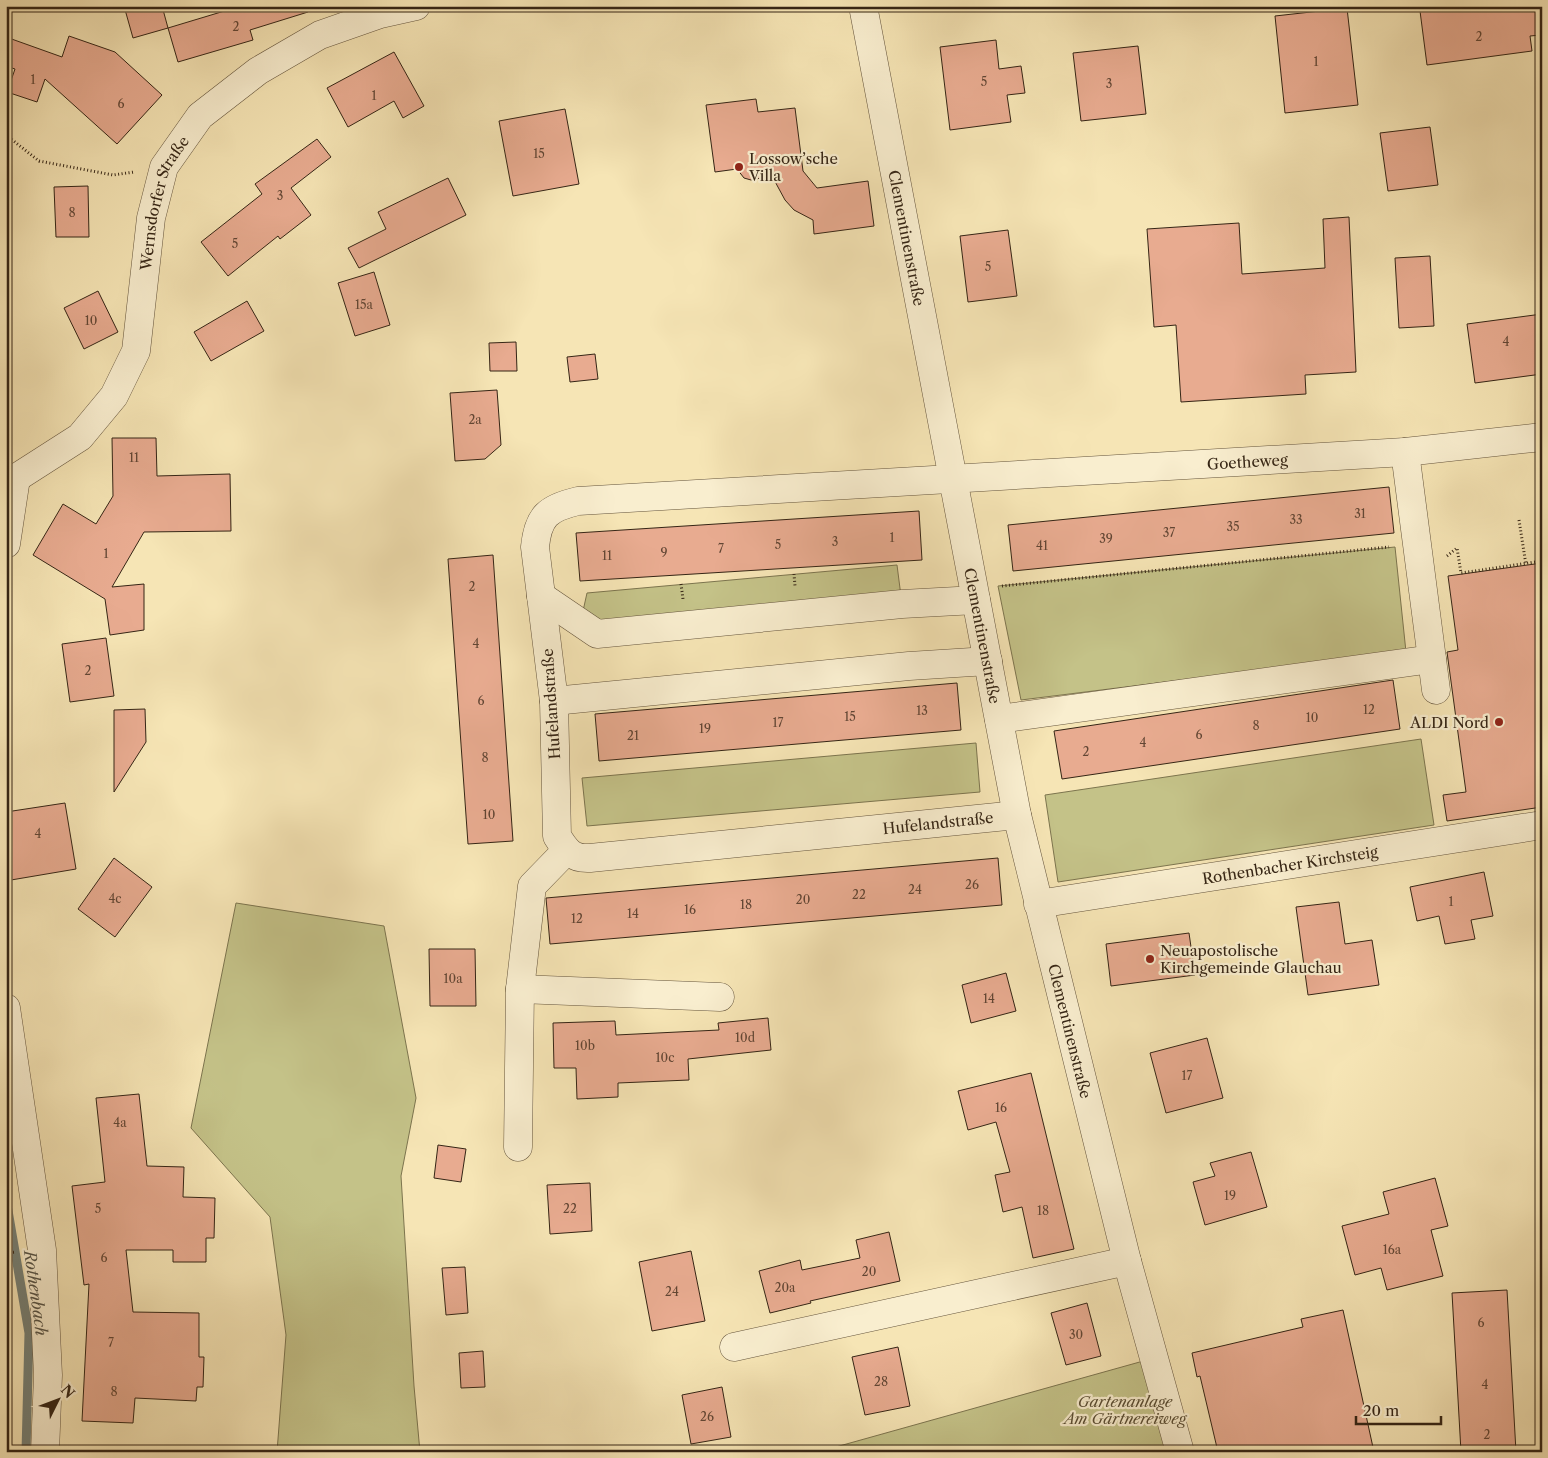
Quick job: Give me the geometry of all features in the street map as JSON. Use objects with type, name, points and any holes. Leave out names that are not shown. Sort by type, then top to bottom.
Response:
[{"type":"street","name":"Wernsdorfer Straße","points":[[11,480],[80,438],[114,396],[136,351],[151,218],[164,167],[200,116],[258,70],[320,36],[380,14],[416,6]]},
{"type":"street","name":"Clementinenstraße","points":[[863,6],[1017,815],[1127,1261],[1180,1452]]},
{"type":"street","name":"Goetheweg","points":[[954,480],[1405,452],[1542,437]]},
{"type":"street","points":[[1405,452],[1436,690]]},
{"type":"street","points":[[6,544],[11,480]]},
{"type":"street","name":"Hufelandstraße","points":[[954,480],[578,501],[560,505],[544,517],[537,530],[535,547],[554,701],[558,836],[566,851],[582,858],[1017,815]]},
{"type":"street","points":[[542,596],[597,634],[902,604],[975,593]]},
{"type":"street","points":[[999,720],[1432,659]]},
{"type":"street","points":[[554,701],[909,666],[988,661]]},
{"type":"street","name":"Rothenbacher Kirchsteig","points":[[1038,904],[1542,826]]},
{"type":"street","points":[[518,1147],[520,989],[532,886],[566,851]]},
{"type":"street","points":[[520,989],[720,997]]},
{"type":"street","points":[[6,1008],[42,1250],[48,1375],[45,1452]]},
{"type":"street","points":[[734,1347],[1127,1261]]},
{"type":"path","points":[[6,135],[39,160],[113,176],[164,167]]},
{"type":"path","points":[[1519,520],[1526,564]]},
{"type":"path","points":[[975,593],[998,586],[1417,545]]},
{"type":"path","points":[[1444,560],[1448,554],[1457,548],[1461,573],[1542,561]]},
{"type":"green space","points":[[1395,547],[1406,652],[1021,700],[998,586]]},
{"type":"green space","points":[[897,565],[902,604],[597,634],[583,611],[587,593]]},
{"type":"green space","points":[[1421,739],[1434,825],[1058,882],[1045,795]]},
{"type":"green space","points":[[976,743],[980,792],[587,826],[582,778]]},
{"type":"green space","points":[[236,903],[384,926],[416,1098],[401,1176],[420,1452],[277,1452],[286,1335],[270,1217],[191,1128]]},
{"type":"green space","name":"Gartenanlage Am Gärtnereiweg","points":[[1154,1358],[1180,1452],[825,1452],[825,1450]]},
{"type":"building","points":[[124,6],[162,6],[168,28],[133,38]]},
{"type":"building","points":[[241,6],[308,6],[308,12],[250,30],[253,40],[178,62],[168,28]]},
{"type":"building","points":[[1454,6],[1537,6],[1541,35],[1530,36],[1532,51],[1427,65],[1420,11]]},
{"type":"building","points":[[1347,8],[1358,105],[1285,113],[1275,16]]},
{"type":"building","points":[[69,36],[115,52],[162,95],[117,144],[45,79],[37,102],[7,92],[15,69],[6,66],[6,37],[62,57]]},
{"type":"building","points":[[996,40],[999,69],[1021,66],[1025,93],[1007,95],[1011,122],[950,130],[940,47]]},
{"type":"building","points":[[1138,46],[1146,114],[1081,121],[1073,53]]},
{"type":"building","points":[[394,52],[424,106],[403,118],[394,101],[348,127],[327,88]]},
{"type":"building","name":"Lossow’sche Villa","points":[[756,99],[758,112],[795,108],[803,171],[817,188],[868,181],[874,226],[814,234],[813,220],[794,210],[785,200],[772,176],[751,180],[744,178],[737,169],[715,172],[706,105]]},
{"type":"building","points":[[565,109],[579,184],[513,196],[499,121]]},
{"type":"building","points":[[1430,127],[1438,185],[1388,191],[1380,133]]},
{"type":"building","points":[[317,139],[331,157],[291,188],[311,215],[280,239],[278,236],[228,276],[201,242],[262,194],[255,184]]},
{"type":"building","points":[[448,178],[466,215],[359,268],[348,248],[386,229],[378,212]]},
{"type":"building","points":[[88,186],[89,237],[56,237],[54,187]]},
{"type":"building","points":[[1349,217],[1356,372],[1305,375],[1306,394],[1181,402],[1176,325],[1154,327],[1147,229],[1239,223],[1242,274],[1325,268],[1323,219]]},
{"type":"building","points":[[1008,230],[1017,296],[968,302],[960,236]]},
{"type":"building","points":[[1430,256],[1434,326],[1399,328],[1395,258]]},
{"type":"building","points":[[374,272],[390,325],[355,336],[338,283]]},
{"type":"building","points":[[98,291],[118,332],[84,349],[64,308]]},
{"type":"building","points":[[247,301],[264,331],[211,361],[194,332]]},
{"type":"building","points":[[1542,314],[1542,374],[1475,383],[1467,324]]},
{"type":"building","points":[[516,342],[517,371],[490,371],[489,343]]},
{"type":"building","points":[[595,354],[598,379],[570,382],[567,357]]},
{"type":"building","points":[[497,390],[501,445],[485,459],[455,461],[450,393]]},
{"type":"building","points":[[112,438],[156,438],[157,476],[230,474],[231,531],[144,532],[112,587],[144,584],[144,630],[110,635],[105,599],[33,555],[63,504],[96,524],[113,496]]},
{"type":"building","points":[[1389,487],[1394,533],[1013,571],[1008,525]]},
{"type":"building","points":[[919,511],[922,560],[580,581],[576,533]]},
{"type":"building","points":[[493,555],[513,841],[468,844],[448,559]]},
{"type":"building","name":"ALDI Nord","points":[[1542,563],[1542,807],[1447,821],[1443,795],[1466,792],[1447,652],[1458,650],[1448,576]]},
{"type":"building","points":[[106,638],[114,696],[70,702],[62,644]]},
{"type":"building","points":[[1393,680],[1400,729],[1062,779],[1054,731]]},
{"type":"building","points":[[957,683],[961,730],[599,761],[595,714]]},
{"type":"building","points":[[145,709],[146,742],[114,792],[114,710]]},
{"type":"building","points":[[65,803],[76,869],[11,880],[6,853],[6,812]]},
{"type":"building","points":[[114,858],[152,887],[115,937],[78,909]]},
{"type":"building","points":[[998,858],[1002,905],[550,944],[546,898]]},
{"type":"building","points":[[1484,872],[1493,916],[1471,920],[1475,939],[1445,944],[1439,916],[1417,921],[1410,887]]},
{"type":"building","points":[[1339,902],[1345,944],[1372,940],[1379,985],[1308,995],[1296,907]]},
{"type":"building","name":"Neuapostolische Kirchgemeinde Glauchau","points":[[1189,933],[1195,975],[1111,986],[1106,944]]},
{"type":"building","points":[[429,949],[475,949],[476,1006],[430,1006]]},
{"type":"building","points":[[1006,973],[1016,1011],[971,1023],[962,985]]},
{"type":"building","points":[[768,1018],[771,1050],[688,1059],[689,1080],[618,1083],[618,1097],[577,1099],[576,1068],[554,1068],[553,1023],[615,1021],[616,1035],[719,1030],[718,1023]]},
{"type":"building","points":[[1207,1038],[1223,1098],[1166,1113],[1150,1053]]},
{"type":"building","points":[[1031,1073],[1074,1249],[1033,1258],[1022,1207],[1003,1212],[995,1175],[1010,1172],[996,1122],[968,1130],[958,1091]]},
{"type":"building","points":[[139,1094],[147,1166],[184,1167],[183,1197],[215,1198],[214,1238],[206,1238],[206,1262],[173,1262],[173,1250],[126,1250],[133,1312],[199,1313],[199,1357],[204,1357],[203,1387],[197,1387],[196,1401],[135,1398],[133,1423],[82,1421],[89,1284],[84,1285],[72,1186],[105,1182],[96,1098]]},
{"type":"building","points":[[438,1145],[466,1149],[461,1182],[434,1178]]},
{"type":"building","points":[[1251,1152],[1267,1207],[1205,1225],[1193,1182],[1215,1176],[1210,1163]]},
{"type":"building","points":[[1435,1178],[1448,1226],[1431,1230],[1443,1276],[1387,1290],[1381,1268],[1355,1275],[1342,1226],[1389,1214],[1383,1192]]},
{"type":"building","points":[[590,1183],[592,1231],[550,1234],[547,1185]]},
{"type":"building","points":[[889,1232],[900,1281],[810,1301],[811,1303],[770,1313],[759,1271],[800,1260],[802,1270],[860,1258],[856,1240]]},
{"type":"building","points":[[691,1251],[705,1321],[652,1331],[639,1262]]},
{"type":"building","points":[[465,1267],[468,1313],[446,1315],[442,1268]]},
{"type":"building","points":[[1507,1290],[1516,1452],[1461,1452],[1452,1293]]},
{"type":"building","points":[[1087,1303],[1101,1356],[1066,1365],[1051,1313]]},
{"type":"building","points":[[1343,1310],[1374,1452],[1218,1452],[1200,1376],[1197,1377],[1192,1353],[1303,1327],[1301,1319]]},
{"type":"building","points":[[898,1347],[910,1406],[865,1415],[852,1357]]},
{"type":"building","points":[[483,1351],[485,1387],[461,1388],[459,1353]]},
{"type":"building","points":[[722,1387],[731,1437],[691,1444],[682,1395]]},
{"type":"waterway","name":"Rothenbach","points":[[6,1199],[29,1333],[26,1452]]},
{"type":"place","name":"Lossow’sche Villa","points":[[739,167]]},
{"type":"place","name":"ALDI Nord","points":[[1499,722]]},
{"type":"place","name":"Neuapostolische Kirchgemeinde Glauchau","points":[[1150,959]]}]
